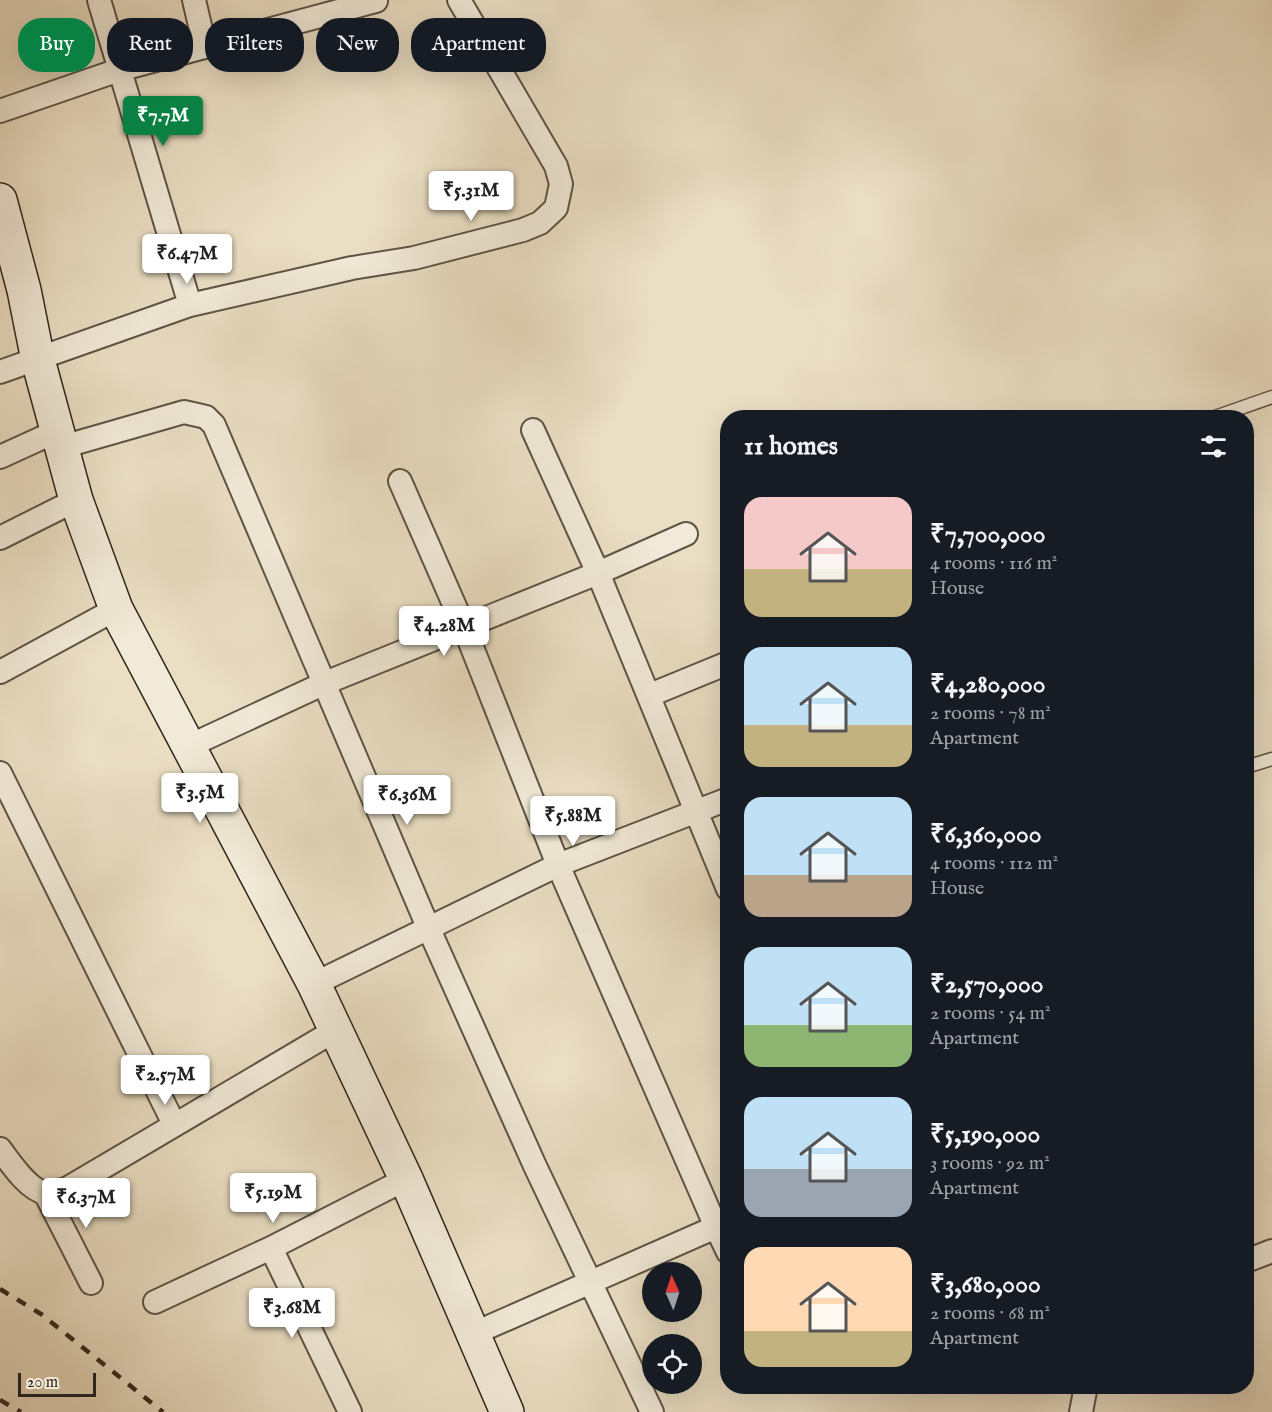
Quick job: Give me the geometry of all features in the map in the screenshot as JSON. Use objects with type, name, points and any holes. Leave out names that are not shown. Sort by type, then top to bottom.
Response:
[{"type":"street","points":[[99,0],[107,28]]},
{"type":"street","points":[[194,0],[205,43]]},
{"type":"street","points":[[0,372],[190,305],[352,268],[414,258],[523,230],[550,216],[559,199],[561,184],[556,166],[459,0]]},
{"type":"street","points":[[304,20],[376,1]]},
{"type":"street","points":[[0,111],[113,72]]},
{"type":"street","points":[[120,72],[190,305]]},
{"type":"street","points":[[0,200],[24,290],[38,360],[76,500],[116,609],[314,984],[334,1031],[406,1179],[507,1412]]},
{"type":"street","points":[[0,457],[59,439],[184,412],[206,417],[214,425],[428,927],[535,1166],[593,1283],[652,1412]]},
{"type":"street","points":[[533,430],[650,695],[720,870]]},
{"type":"street","points":[[400,481],[464,627],[558,865],[720,1221]]},
{"type":"street","points":[[0,537],[76,500]]},
{"type":"street","points":[[188,747],[325,682],[598,573],[686,534]]},
{"type":"street","points":[[0,672],[116,609]]},
{"type":"street","points":[[650,695],[720,666]]},
{"type":"street","points":[[0,773],[174,1124]]},
{"type":"street","points":[[314,984],[558,865],[720,802]]},
{"type":"street","points":[[45,1193],[68,1188],[334,1031]]},
{"type":"street","points":[[2,1154],[33,1187],[45,1193],[91,1283]]},
{"type":"street","points":[[155,1302],[271,1248],[406,1179]]},
{"type":"street","points":[[475,1334],[720,1226]]},
{"type":"street","points":[[271,1248],[350,1412]]},
{"type":"street","points":[[1254,1258],[1272,1251]]},
{"type":"street","points":[[1081,1412],[1084,1394]]},
{"type":"lane","points":[[1236,410],[1272,398]]},
{"type":"lane","points":[[1254,765],[1272,759]]},
{"type":"railway","points":[[0,1289],[41,1314],[163,1412]]},
{"type":"railway","points":[[0,1400],[21,1412]]}]
